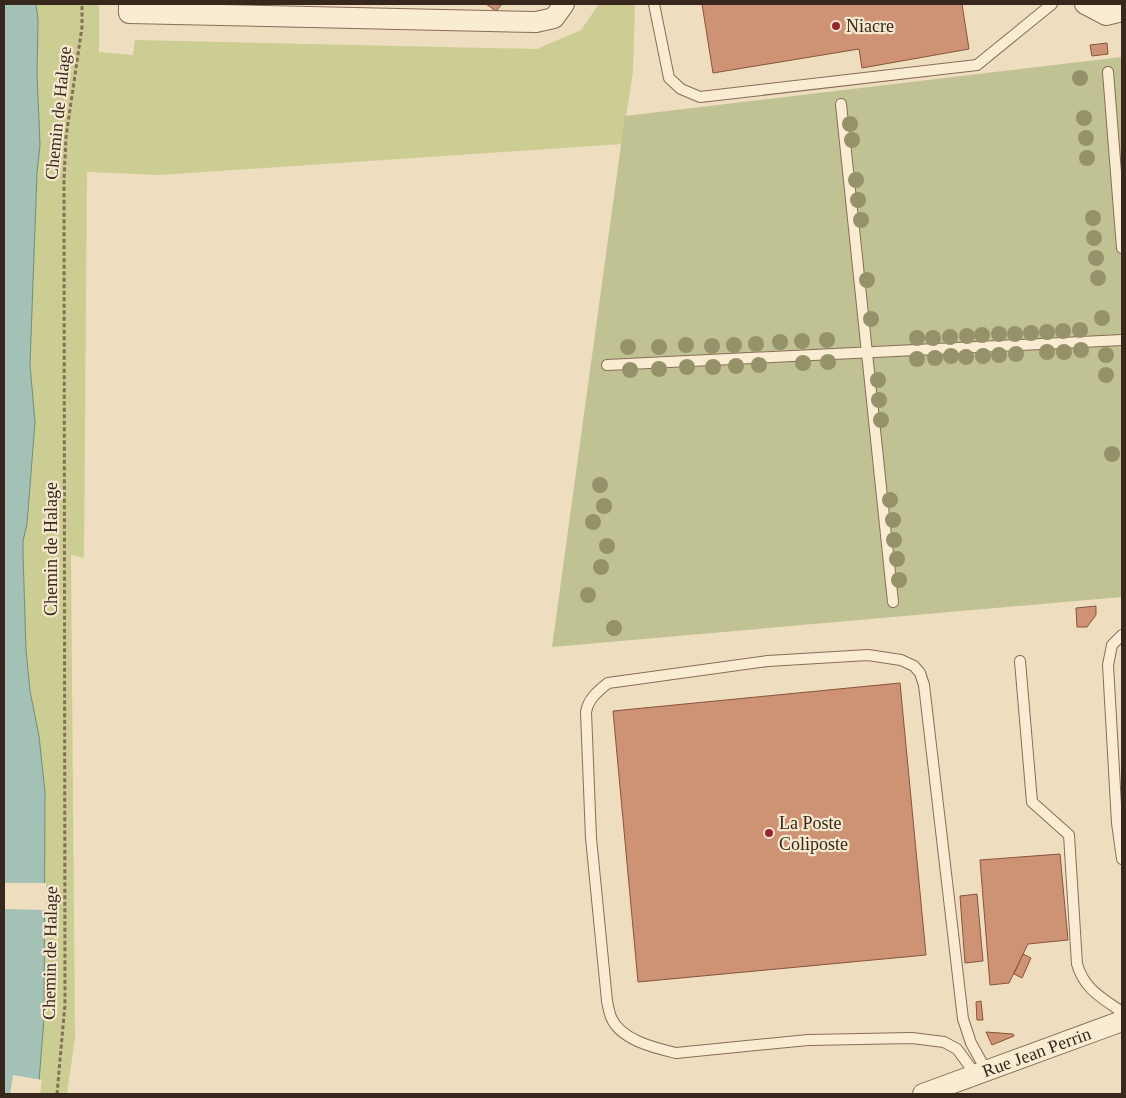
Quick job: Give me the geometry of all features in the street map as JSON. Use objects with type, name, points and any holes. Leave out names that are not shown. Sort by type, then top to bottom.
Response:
[{"type":"street","points":[[129,4],[130,13],[341,11],[536,22],[554,18],[564,4]]},
{"type":"street","points":[[1085,4],[1106,15],[1122,11]]},
{"type":"street","name":"Rue Jean Perrin","points":[[923,1094],[1122,1021]]},
{"type":"lane","points":[[654,4],[669,78],[681,89],[700,97],[977,65],[1052,4]]},
{"type":"lane","points":[[1108,72],[1122,248]]},
{"type":"lane","points":[[841,104],[893,602]]},
{"type":"lane","points":[[607,366],[1122,340]]},
{"type":"lane","points":[[1122,634],[1112,645],[1108,665],[1117,823],[1122,851]]},
{"type":"lane","points":[[868,654],[900,660],[914,666],[920,673],[924,685],[963,1019],[981,1073],[957,1049],[944,1042],[912,1038],[808,1040],[676,1053],[637,1042],[623,1032],[611,1019],[607,1001],[591,838],[586,712],[587,705],[596,694],[608,683],[768,661],[868,654]]},
{"type":"lane","points":[[1020,661],[1032,802],[1069,835],[1076,964],[1080,977],[1088,986],[1122,1012]]},
{"type":"path","name":"Chemin de Halage","points":[[57,1094],[65,1004],[64,180],[66,137],[82,27],[82,4]]},
{"type":"green space","points":[[36,4],[99,4],[99,52],[133,55],[135,40],[537,49],[581,30],[599,4],[635,4],[633,71],[622,144],[159,175],[87,172],[84,558],[71,555],[75,1038],[67,1094],[38,1094],[44,1019],[45,792],[26,650],[23,553],[35,422],[30,365],[37,173],[40,145],[37,74],[38,20]]},
{"type":"green space","points":[[1122,57],[1122,597],[552,647],[625,116]]},
{"type":"shaded area","points":[[4,4],[36,4],[38,20],[37,74],[40,145],[37,173],[30,365],[35,422],[23,553],[26,650],[45,792],[44,1019],[38,1094],[4,1094]]},
{"type":"pier","points":[[4,883],[46,883],[46,910],[4,909]]},
{"type":"pier","points":[[13,1075],[42,1080],[40,1094],[10,1094]]},
{"type":"building","points":[[486,4],[502,4],[496,11]]},
{"type":"building","name":"Niacre","points":[[702,4],[962,4],[969,49],[862,68],[859,49],[713,73]]},
{"type":"building","points":[[1107,43],[1108,54],[1092,56],[1090,45]]},
{"type":"building","points":[[1096,606],[1096,615],[1087,627],[1077,627],[1076,608]]},
{"type":"building","name":"La Poste Coliposte","points":[[900,683],[926,955],[638,982],[613,711]]},
{"type":"building","points":[[1060,854],[1068,940],[1028,944],[1009,983],[990,985],[980,860]]},
{"type":"building","points":[[977,894],[983,961],[965,963],[960,896]]},
{"type":"building","points":[[1023,954],[1031,958],[1022,978],[1014,974]]},
{"type":"building","points":[[981,1001],[983,1020],[977,1020],[976,1002]]},
{"type":"building","points":[[986,1032],[1013,1034],[1014,1036],[992,1045]]},
{"type":"place","name":"Niacre","points":[[836,26]]},
{"type":"place","name":"La Poste Coliposte","points":[[769,833]]}]
